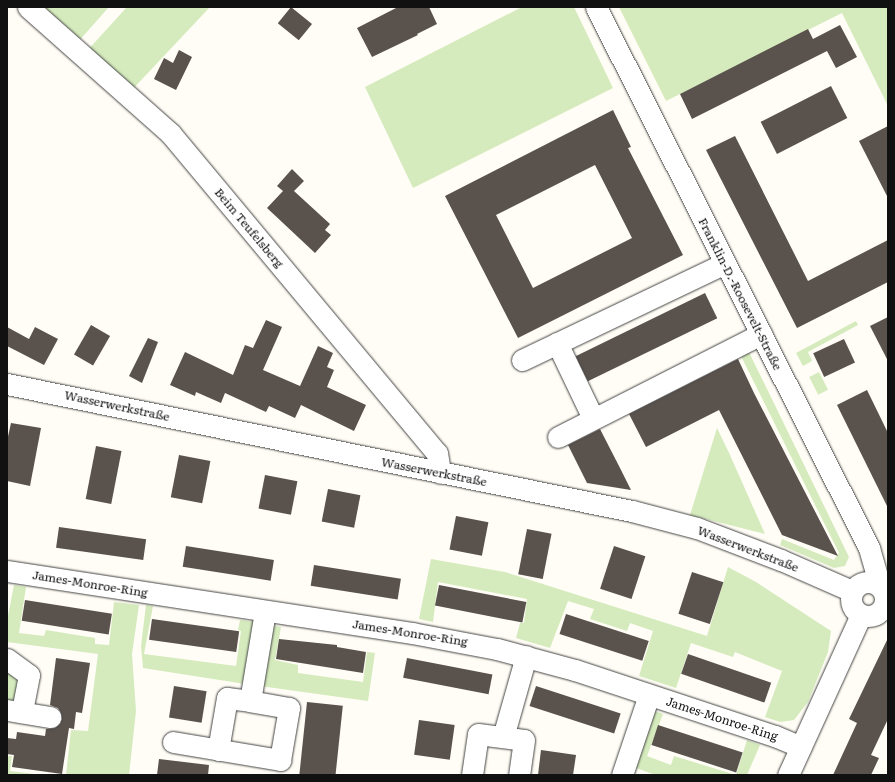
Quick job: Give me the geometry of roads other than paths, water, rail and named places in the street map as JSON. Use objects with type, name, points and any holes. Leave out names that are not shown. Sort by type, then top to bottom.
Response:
[{"type":"street","name":"Beim Teufelsberg","points":[[28,7],[170,133],[437,453],[440,473]]},
{"type":"street","name":"Franklin-D.-Roosevelt-Straße","points":[[596,7],[869,548],[877,576],[876,584]]},
{"type":"street","points":[[522,360],[724,263]]},
{"type":"street","points":[[558,437],[761,334]]},
{"type":"street","points":[[557,343],[593,418]]},
{"type":"street","name":"Wasserwerkstraße","points":[[7,384],[626,510],[685,525],[781,560],[852,591]]},
{"type":"street","name":"James-Monroe-Ring","points":[[8,575],[265,611],[449,639],[526,656],[775,736],[801,746]]},
{"type":"street","points":[[869,581],[876,584],[884,592],[885,611],[873,615],[861,615],[854,609],[850,600],[852,591],[856,585],[863,582],[869,581]]},
{"type":"street","points":[[250,701],[265,611]]},
{"type":"street","points":[[788,775],[861,615]]},
{"type":"street","points":[[503,737],[526,656]]},
{"type":"street","points":[[7,659],[29,675],[15,711],[50,717]]},
{"type":"street","points":[[622,775],[649,695]]},
{"type":"street","points":[[173,742],[218,750],[280,760],[289,708],[227,698],[218,750]]},
{"type":"street","points":[[472,775],[478,734],[524,740],[519,775]]}]
